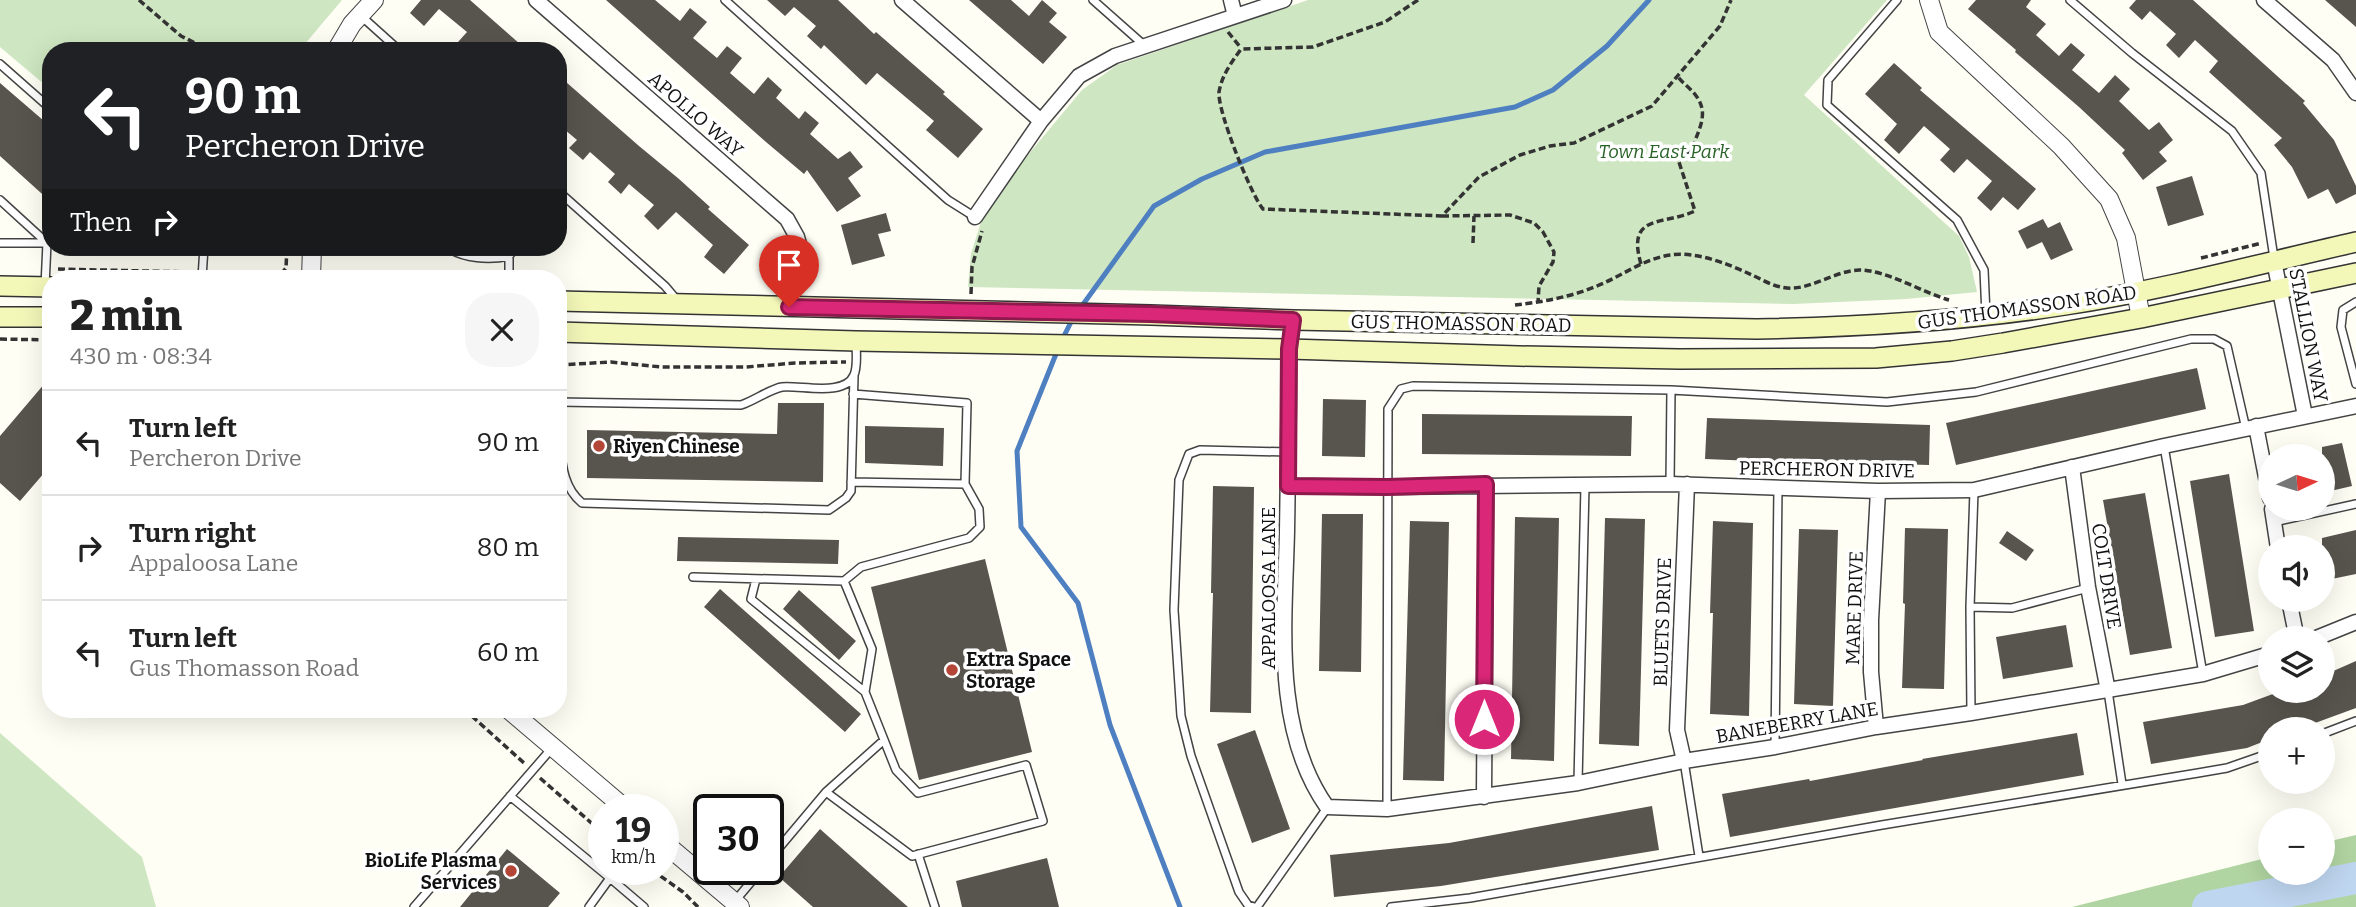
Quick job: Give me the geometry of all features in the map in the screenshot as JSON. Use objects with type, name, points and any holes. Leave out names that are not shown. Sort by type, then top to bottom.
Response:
[{"type":"main road","name":"GUS THOMASSON ROAD","points":[[567,301],[1757,329],[1909,324],[2066,305],[2136,292],[2272,251],[2356,242]]},
{"type":"main road","name":"GUS THOMASSON ROAD","points":[[567,332],[1679,359],[1876,358],[1952,351],[2141,318],[2356,273]]},
{"type":"main road","points":[[0,286],[42,282]]},
{"type":"main road","points":[[680,336],[681,304]]},
{"type":"main road","points":[[0,317],[42,317]]},
{"type":"street","points":[[342,42],[373,0]]},
{"type":"street","name":"APOLLO WAY","points":[[536,0],[787,219],[797,237],[807,272]]},
{"type":"street","points":[[902,0],[1041,121]]},
{"type":"street","points":[[1231,0],[1235,16]]},
{"type":"street","points":[[980,221],[1041,121],[1079,76],[1115,56],[1284,0]]},
{"type":"street","points":[[1929,0],[1938,32],[2061,146],[2109,199],[2126,238],[2141,318]]},
{"type":"street","points":[[2264,0],[2333,60],[2356,93]]},
{"type":"street","name":"STALLION WAY","points":[[2272,251],[2305,416]]},
{"type":"street","name":"APPALOOSA LANE","points":[[1293,320],[1289,349],[1284,665],[1291,718],[1313,786],[1327,807]]},
{"type":"street","name":"PERCHERON DRIVE","points":[[1288,486],[1687,484],[1878,491],[1974,490],[2164,446],[2356,406]]},
{"type":"street","points":[[2251,428],[2258,454]]},
{"type":"street","name":"COLT DRIVE","points":[[2072,467],[2088,587],[2108,691]]},
{"type":"street","points":[[1484,797],[1486,484]]},
{"type":"street","name":"BLUETS DRIVE","points":[[1684,761],[1677,730],[1687,484]]},
{"type":"street","name":"MARE DRIVE","points":[[1876,727],[1871,633],[1878,491]]},
{"type":"street","points":[[2335,630],[2356,622]]},
{"type":"street","name":"BANEBERRY LANE","points":[[1327,807],[1387,809],[1578,783],[1876,727],[2203,674],[2258,658]]},
{"type":"street","points":[[519,718],[607,794]]},
{"type":"street","points":[[679,856],[737,905]]},
{"type":"lane","points":[[725,0],[948,200],[980,221]]},
{"type":"lane","points":[[1093,0],[1146,46]]},
{"type":"lane","points":[[1897,0],[1828,80],[1827,105],[1956,220],[1984,270],[1986,315]]},
{"type":"lane","points":[[2070,0],[2132,53],[2232,131],[2261,173],[2272,251]]},
{"type":"lane","points":[[360,15],[390,42]]},
{"type":"lane","points":[[0,64],[42,101]]},
{"type":"lane","points":[[567,199],[665,286],[681,304]]},
{"type":"lane","points":[[0,201],[42,237]]},
{"type":"lane","points":[[0,243],[42,243]]},
{"type":"lane","points":[[477,256],[509,256],[509,270]]},
{"type":"lane","points":[[2356,302],[2343,310],[2341,327],[2356,384]]},
{"type":"lane","points":[[1387,809],[1388,409],[1401,389],[1413,386],[1671,390],[1887,402],[1920,400],[1976,392],[2190,339],[2206,338],[2227,346],[2251,428]]},
{"type":"lane","points":[[567,485],[582,503],[829,510],[850,495],[856,341]]},
{"type":"lane","points":[[567,402],[741,405],[779,387],[837,388],[847,384],[854,376]]},
{"type":"lane","points":[[1670,484],[1671,390]]},
{"type":"lane","points":[[693,577],[844,581],[861,566],[969,538],[980,527],[979,509],[965,484],[967,403],[853,394]]},
{"type":"lane","points":[[2164,446],[2203,674]]},
{"type":"lane","points":[[1288,452],[1200,450],[1189,454],[1179,480],[1174,610],[1181,716],[1191,756],[1239,892],[1248,905],[1255,907],[1327,807]]},
{"type":"lane","points":[[851,482],[965,484]]},
{"type":"lane","points":[[1578,783],[1585,486]]},
{"type":"lane","points":[[1775,747],[1779,487]]},
{"type":"lane","points":[[1971,713],[1970,607],[1974,490]]},
{"type":"lane","points":[[2335,507],[2356,504]]},
{"type":"lane","points":[[756,579],[751,599],[865,692],[895,770],[918,793],[1026,765],[1043,821],[912,856],[826,792]]},
{"type":"lane","points":[[844,581],[872,649],[865,692]]},
{"type":"lane","points":[[1970,607],[2012,608],[2088,587]]},
{"type":"lane","points":[[2108,691],[2122,784]]},
{"type":"lane","points":[[2335,729],[2356,721]]},
{"type":"lane","points":[[784,842],[826,792],[884,740]]},
{"type":"lane","points":[[414,907],[553,747]]},
{"type":"lane","points":[[1391,907],[1470,898],[1699,856],[2227,768],[2258,758]]},
{"type":"lane","points":[[1684,761],[1699,856]]},
{"type":"lane","points":[[510,796],[588,860]]},
{"type":"lane","points":[[918,855],[935,907]]},
{"type":"lane","points":[[589,907],[605,885]]},
{"type":"lane","points":[[618,885],[644,907]]},
{"type":"lane","points":[[737,905],[751,885]]},
{"type":"path","points":[[139,0],[181,36],[193,42]]},
{"type":"path","points":[[1241,49],[1313,47],[1385,22],[1418,0]]},
{"type":"path","points":[[1443,216],[1479,177],[1520,155],[1550,146],[1574,143],[1652,106],[1720,26],[1731,0]]},
{"type":"path","points":[[1227,31],[1241,49]]},
{"type":"path","points":[[1241,49],[1227,69],[1219,95],[1220,111],[1260,206],[1267,210],[1443,216],[1510,215],[1534,223],[1554,251],[1553,262],[1539,286],[1538,302]]},
{"type":"path","points":[[1641,264],[1637,238],[1641,229],[1648,224],[1695,211],[1677,156],[1691,150],[1704,117],[1702,106],[1678,77]]},
{"type":"path","points":[[1473,243],[1474,216]]},
{"type":"path","points":[[971,294],[972,267],[980,235],[980,221]]},
{"type":"path","points":[[2195,259],[2272,251]]},
{"type":"path","points":[[1507,306],[1538,302],[1597,286],[1641,264],[1672,254],[1700,257],[1731,265],[1774,285],[1788,288],[1860,270],[1956,302]]},
{"type":"path","points":[[0,339],[42,340]]},
{"type":"path","points":[[567,364],[611,362],[661,367],[746,367],[856,362]]},
{"type":"path","points":[[673,885],[698,907]]},
{"type":"green space","points":[[0,0],[342,0],[307,42],[42,42],[42,82],[0,47]]},
{"type":"green space","name":"Town East Park","points":[[1308,0],[1887,0],[1804,95],[1959,236],[1969,257],[1977,292],[1906,299],[1793,304],[968,287],[971,254],[980,225],[993,201],[1082,90],[1117,65]]},
{"type":"green space","points":[[0,733],[142,857],[156,907],[0,907]]},
{"type":"green space","points":[[2356,835],[2356,907],[2072,907],[2258,860],[2258,885],[2335,885],[2335,840]]},
{"type":"building","points":[[421,0],[470,0],[518,42],[458,42],[467,32],[439,9],[424,26],[410,13]]},
{"type":"building","points":[[606,0],[655,0],[680,21],[690,8],[707,22],[693,38],[717,58],[727,46],[742,58],[730,73],[754,94],[768,77],[782,90],[776,98],[799,119],[805,111],[819,123],[810,134],[838,159],[850,151],[863,167],[848,178],[861,196],[837,212],[807,170],[804,174],[766,142]]},
{"type":"building","points":[[767,0],[838,0],[874,34],[876,32],[945,92],[943,94],[983,129],[958,158],[926,130],[934,121],[877,73],[866,85],[824,45],[821,49],[807,36],[816,26],[794,7],[785,16]]},
{"type":"building","points":[[969,0],[1011,0],[1029,16],[1042,0],[1057,13],[1049,22],[1067,37],[1043,64]]},
{"type":"building","points":[[1976,0],[2031,0],[2026,7],[2046,24],[2036,35],[2059,56],[2071,43],[2085,55],[2072,70],[2099,93],[2115,75],[2130,89],[2119,101],[2149,130],[2159,122],[2173,140],[2159,152],[2167,161],[2143,180],[2122,153],[2125,150],[1968,9]]},
{"type":"building","points":[[2136,0],[2193,0],[2305,101],[2303,103],[2334,140],[2356,186],[2356,194],[2336,204],[2328,189],[2308,199],[2292,167],[2274,145],[2282,138],[2209,72],[2218,61],[2195,40],[2179,58],[2166,45],[2176,34],[2150,11],[2142,20],[2129,8]]},
{"type":"building","points":[[2325,0],[2356,0],[2356,27]]},
{"type":"building","points":[[1894,63],[1922,88],[1920,90],[2036,189],[2018,210],[2003,197],[1991,211],[1977,198],[1992,181],[1967,159],[1954,173],[1940,160],[1950,149],[1924,126],[1899,154],[1884,140],[1897,124],[1865,94]]},
{"type":"building","points":[[0,83],[42,119],[42,194],[0,156]]},
{"type":"building","points":[[567,83],[679,179],[749,245],[724,274],[704,257],[713,245],[676,212],[658,230],[644,216],[654,205],[629,184],[621,194],[608,182],[615,174],[590,152],[583,160],[569,148],[577,140],[567,132]]},
{"type":"building","points":[[2192,176],[2204,215],[2168,226],[2156,187]]},
{"type":"building","points":[[886,213],[891,231],[878,234],[885,256],[852,265],[841,225]]},
{"type":"building","points":[[2043,219],[2048,228],[2060,222],[2073,250],[2051,260],[2042,242],[2027,249],[2018,231]]},
{"type":"building","points":[[2197,368],[2206,409],[1956,465],[1946,423]]},
{"type":"building","points":[[42,387],[42,475],[20,501],[0,483],[0,436]]},
{"type":"building","points":[[1323,399],[1366,400],[1365,457],[1322,456]]},
{"type":"building","points":[[778,403],[824,403],[823,482],[587,478],[587,430],[777,434]]},
{"type":"building","points":[[1422,414],[1632,416],[1631,456],[1422,454]]},
{"type":"building","points":[[1707,418],[1930,425],[1929,465],[1705,459]]},
{"type":"building","points":[[865,426],[944,428],[943,466],[865,463]]},
{"type":"building","points":[[2342,443],[2352,486],[2335,490],[2335,444]]},
{"type":"building","points":[[2229,474],[2254,631],[2215,637],[2190,481]]},
{"type":"building","points":[[1213,486],[1254,487],[1251,713],[1210,712]]},
{"type":"building","points":[[2145,493],[2172,648],[2130,655],[2103,500]]},
{"type":"building","points":[[1322,514],[1363,514],[1361,672],[1319,671]]},
{"type":"building","points":[[1515,517],[1559,518],[1554,761],[1511,759]]},
{"type":"building","points":[[1605,518],[1645,519],[1639,746],[1599,744]]},
{"type":"building","points":[[1410,521],[1449,522],[1444,781],[1403,780]]},
{"type":"building","points":[[1713,521],[1753,523],[1749,716],[1710,714]]},
{"type":"building","points":[[1905,528],[1948,529],[1944,689],[1902,688]]},
{"type":"building","points":[[1799,529],[1838,530],[1833,706],[1794,704]]},
{"type":"building","points":[[2356,530],[2356,574],[2335,578],[2335,535]]},
{"type":"building","points":[[2007,531],[2034,550],[2026,561],[1999,543]]},
{"type":"building","points":[[678,537],[839,540],[838,564],[677,561]]},
{"type":"building","name":"Extra Space Storage","points":[[985,559],[1032,752],[919,780],[871,587]]},
{"type":"building","points":[[720,589],[861,714],[845,732],[704,607]]},
{"type":"building","points":[[799,590],[856,641],[839,660],[783,609]]},
{"type":"building","points":[[2066,625],[2073,667],[2003,679],[1996,637]]},
{"type":"building","points":[[2356,661],[2356,708],[2331,717],[2258,717],[2258,744],[2247,748],[2151,764],[2143,722],[2243,705],[2258,699],[2258,703],[2335,703],[2335,670]]},
{"type":"building","points":[[1255,730],[1290,829],[1252,843],[1217,744]]},
{"type":"building","points":[[2077,733],[2084,775],[1730,837],[1722,794]]},
{"type":"building","points":[[1652,806],[1659,850],[1441,886],[1334,897],[1330,855],[1449,843]]},
{"type":"building","points":[[820,829],[908,907],[813,907],[784,881],[784,871]]},
{"type":"building","name":"BioLife Plasma Services","points":[[507,849],[560,893],[548,907],[460,907]]},
{"type":"building","points":[[1047,858],[1059,907],[962,907],[956,881]]},
{"type":"waterway","points":[[1079,310],[1154,206],[1202,179],[1265,152],[1515,107],[1553,90],[1607,46],[1649,0]]},
{"type":"waterway","points":[[1062,340],[1073,318]]},
{"type":"waterway","points":[[1058,349],[1017,451],[1021,527],[1078,603],[1110,725],[1180,907]]},
{"type":"waterway","points":[[2208,907],[2356,878]]},
{"type":"place","name":"Riyen Chinese","points":[[599,446]]},
{"type":"place","name":"Extra Space Storage","points":[[952,670]]},
{"type":"place","name":"BioLife Plasma Services","points":[[511,871]]},
{"type":"route","points":[[789,307],[1151,314],[1293,320],[1289,349],[1288,486],[1486,484],[1484,719]]}]
